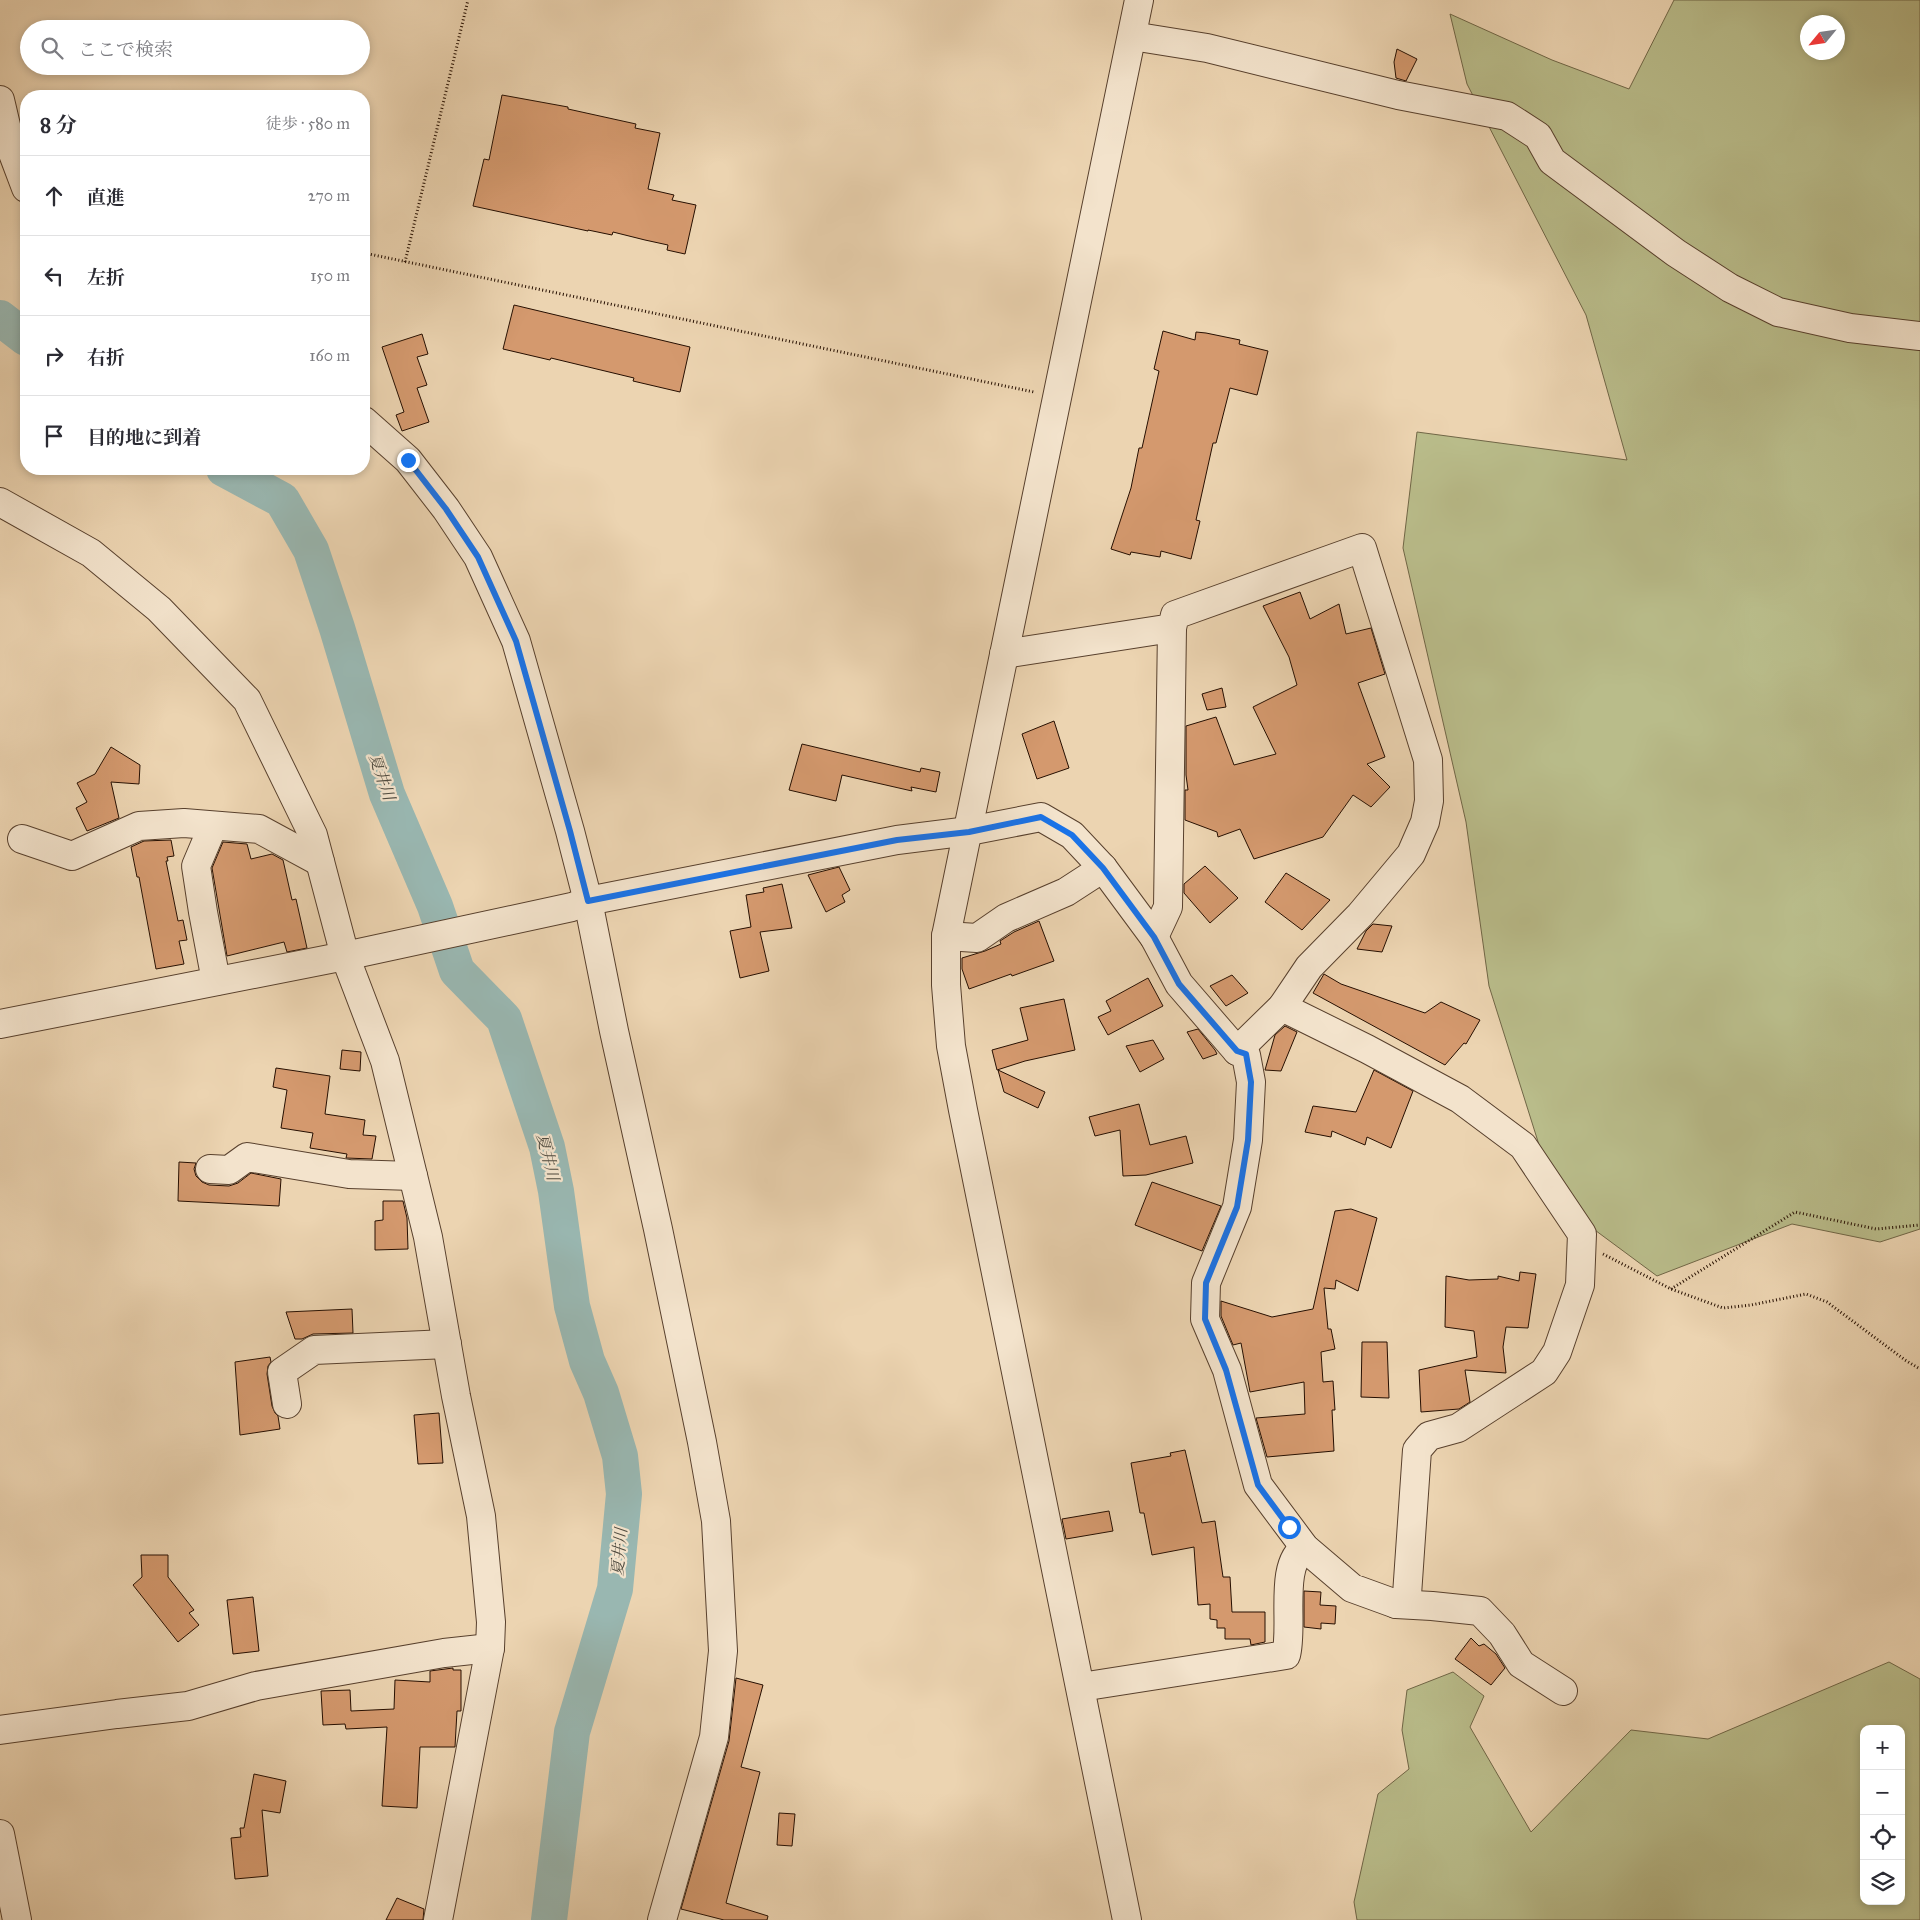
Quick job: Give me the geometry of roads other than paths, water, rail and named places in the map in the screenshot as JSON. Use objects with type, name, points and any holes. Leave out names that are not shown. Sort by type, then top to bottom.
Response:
[{"type":"street","points":[[1127,1920],[951,1046],[946,985],[946,936],[969,832],[1139,0]]},
{"type":"street","points":[[1132,36],[1207,48],[1406,97],[1508,116],[1538,136],[1552,161],[1676,253],[1730,288],[1778,312],[1850,328],[1920,336]]},
{"type":"street","points":[[0,100],[12,151],[20,172]]},
{"type":"street","points":[[370,426],[408,460],[446,509],[478,557],[516,641],[570,831],[580,904],[614,1031],[658,1229],[700,1432],[716,1521],[723,1651],[714,1737],[662,1920]]},
{"type":"street","points":[[0,502],[91,552],[159,609],[247,700],[313,835],[345,956],[385,1061],[428,1237],[481,1516],[491,1622],[490,1648],[438,1920]]},
{"type":"street","points":[[1154,937],[1168,906],[1172,628],[1175,615],[1362,548],[1428,760],[1429,801],[1425,822],[1411,854],[1360,915],[1309,967],[1282,1006],[1237,1051]]},
{"type":"street","points":[[1004,654],[1172,628]]},
{"type":"street","points":[[0,1024],[345,956],[580,904],[897,840],[969,832],[1041,817],[1072,835],[1103,868],[1154,937],[1179,984],[1237,1051],[1246,1054],[1251,1082],[1248,1140],[1237,1207],[1206,1283],[1205,1319],[1226,1370],[1258,1485],[1305,1548],[1352,1588],[1396,1604],[1480,1611],[1502,1634],[1521,1664],[1563,1691]]},
{"type":"street","points":[[22,839],[72,856],[139,826],[184,823],[259,829],[320,862]]},
{"type":"street","points":[[213,826],[196,866],[216,981]]},
{"type":"street","points":[[946,936],[977,938],[1006,918],[1066,892],[1103,868]]},
{"type":"street","points":[[1282,1006],[1460,1099],[1523,1146],[1582,1234],[1580,1285],[1557,1352],[1544,1372],[1458,1428],[1429,1436],[1417,1450],[1408,1595],[1396,1604]]},
{"type":"street","points":[[210,1169],[229,1170],[247,1157],[349,1174],[414,1176]]},
{"type":"street","points":[[287,1404],[282,1372],[314,1350],[447,1344]]},
{"type":"street","points":[[1081,1687],[1286,1655],[1289,1642],[1289,1571],[1297,1553],[1305,1548]]},
{"type":"street","points":[[0,1730],[188,1706],[256,1686],[444,1653],[490,1648]]},
{"type":"street","points":[[0,1834],[17,1920]]},
{"type":"waterway","name":"夏井川","points":[[0,318],[20,333]]},
{"type":"waterway","name":"夏井川","points":[[235,475],[282,500],[311,550],[337,628],[387,794],[435,906],[457,971],[504,1019],[547,1147],[556,1191],[572,1306],[587,1361],[601,1393],[620,1456],[624,1494],[615,1589],[572,1732],[549,1920]]}]
